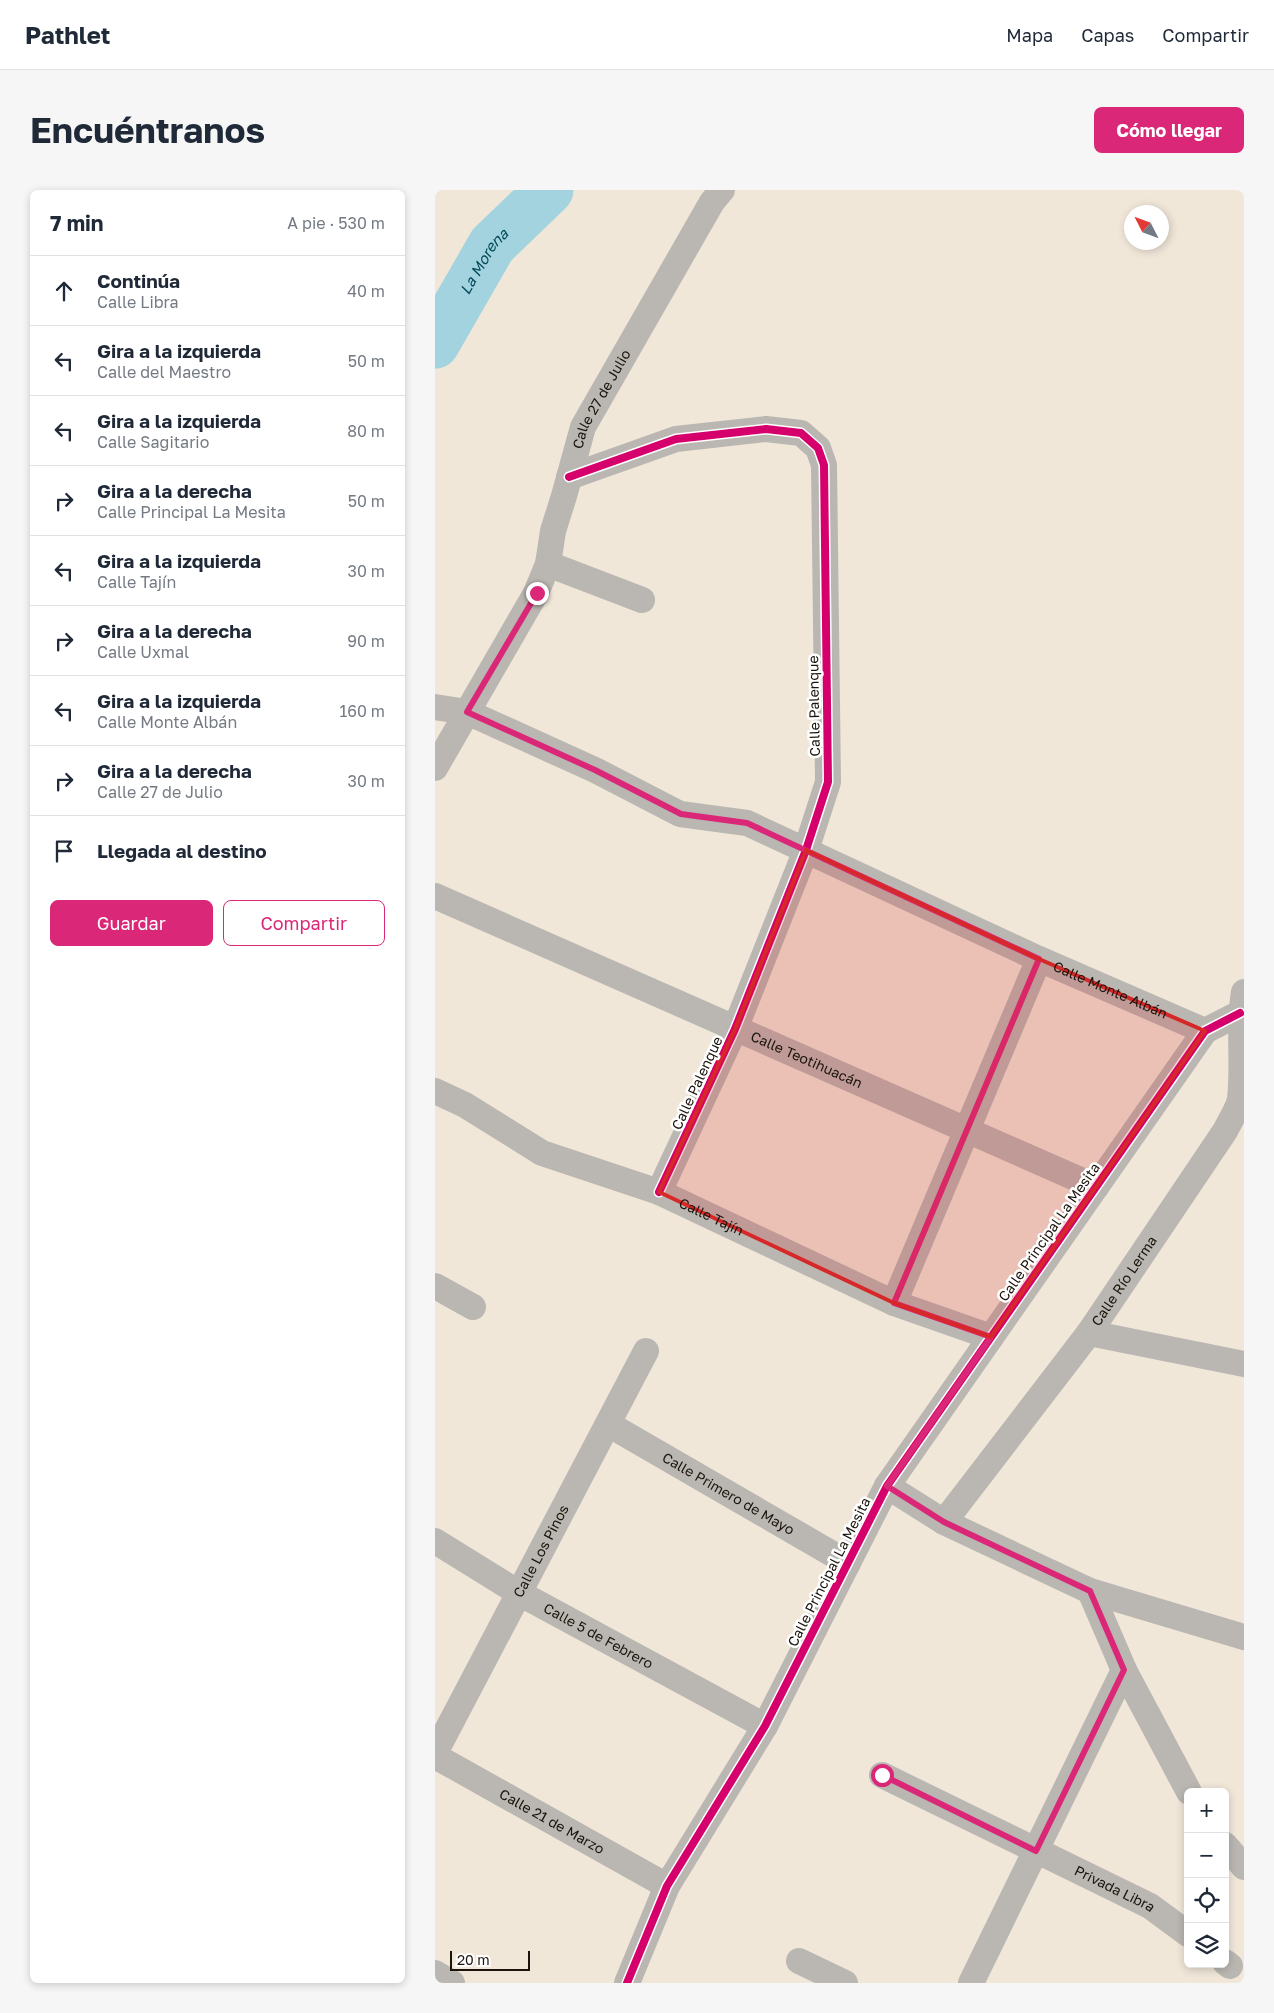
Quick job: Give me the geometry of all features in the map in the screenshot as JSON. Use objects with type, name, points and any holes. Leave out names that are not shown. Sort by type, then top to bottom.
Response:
[{"type":"street","name":"Calle 27 de Julio","points":[[435,768],[537,593],[547,564],[553,531],[583,427],[717,196]]},
{"type":"street","name":"Calle Palenque","points":[[569,476],[676,439],[766,428],[801,434],[818,448],[824,465],[828,782],[806,850],[735,1029],[659,1192]]},
{"type":"street","points":[[547,564],[642,600]]},
{"type":"street","name":"Calle Monte Albán","points":[[435,707],[467,712],[595,770],[681,814],[747,823],[1039,959],[1205,1031]]},
{"type":"street","name":"Calle Teotihuacán","points":[[435,896],[1096,1187]]},
{"type":"street","points":[[894,1303],[1039,959]]},
{"type":"street","name":"Calle Principal La Mesita","points":[[627,1983],[667,1886],[765,1726],[887,1486],[1205,1031],[1242,1002]]},
{"type":"street","name":"Calle Río Lerma","points":[[944,1522],[1089,1332],[1225,1131],[1239,1100],[1243,1028],[1242,1002]]},
{"type":"street","name":"Calle Tajín","points":[[435,1091],[465,1105],[542,1153],[659,1192],[894,1303],[991,1337]]},
{"type":"street","points":[[435,1286],[473,1307]]},
{"type":"street","points":[[1089,1332],[1244,1364]]},
{"type":"street","name":"Calle Los Pinos","points":[[435,1754],[646,1351]]},
{"type":"street","name":"Calle Primero de Mayo","points":[[608,1424],[847,1563]]},
{"type":"street","points":[[887,1486],[944,1522],[1090,1591],[1244,1637]]},
{"type":"street","name":"Calle 5 de Febrero","points":[[435,1541],[519,1593],[765,1726]]},
{"type":"street","points":[[1090,1591],[1124,1670],[1187,1788]]},
{"type":"street","points":[[971,1983],[1124,1670]]},
{"type":"street","name":"Calle 21 de Marzo","points":[[435,1754],[667,1886]]},
{"type":"street","name":"Privada Libra","points":[[882,1775],[1150,1906],[1184,1931]]},
{"type":"street","points":[[1229,1849],[1244,1867]]},
{"type":"street","points":[[799,1961],[845,1983]]},
{"type":"street","points":[[435,1973],[452,1983]]},
{"type":"highlighted area","points":[[806,850],[1039,959],[1205,1031],[991,1337],[894,1303],[659,1192],[735,1029]]},
{"type":"waterway","name":"La Morena","points":[[435,344],[492,245],[549,190]]},
{"type":"cycle path","points":[[569,477],[676,439],[766,429],[801,433],[818,448],[824,465],[828,782],[806,850],[735,1029],[659,1192]]},
{"type":"cycle path","points":[[627,1983],[667,1886],[765,1726],[887,1486],[1205,1031],[1240,1013]]},
{"type":"route","points":[[537,593],[467,712],[595,770],[681,814],[747,823],[1039,959],[894,1303],[991,1337],[887,1486],[944,1522],[1090,1591],[1124,1670],[1036,1851],[882,1775]]}]
